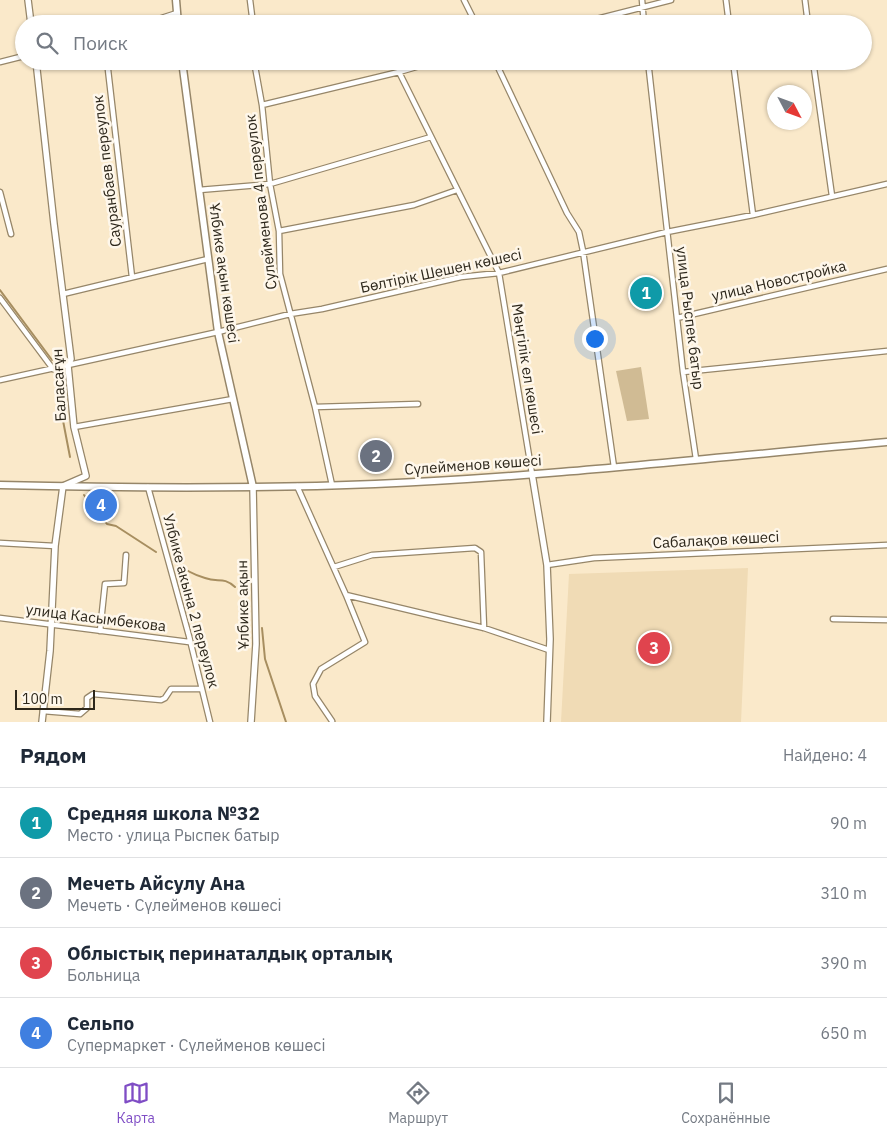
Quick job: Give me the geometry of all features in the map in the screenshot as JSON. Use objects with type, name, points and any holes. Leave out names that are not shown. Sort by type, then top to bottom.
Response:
[{"type":"main road","points":[[176,0],[177,13]]},
{"type":"main road","name":"Ұлбике ақын көшесі","points":[[183,70],[218,332],[253,487]]},
{"type":"main road","name":"Сүлейменов көшесі","points":[[0,485],[253,487],[375,484],[532,474],[887,442]]},
{"type":"street","points":[[28,0],[30,15]]},
{"type":"street","points":[[250,0],[252,15]]},
{"type":"street","points":[[464,0],[472,15]]},
{"type":"street","points":[[642,0],[643,15]]},
{"type":"street","points":[[614,15],[671,0]]},
{"type":"street","points":[[726,0],[728,15]]},
{"type":"street","points":[[805,0],[807,15]]},
{"type":"street","points":[[171,15],[177,13]]},
{"type":"street","points":[[0,62],[15,58]]},
{"type":"street","name":"Баласағұн","points":[[37,70],[71,359],[68,366],[74,427],[86,476],[63,486]]},
{"type":"street","name":"Сауранбаев переулок","points":[[108,70],[132,277]]},
{"type":"street","name":"Сулейменова 4 переулок","points":[[256,70],[262,105],[270,184],[279,231],[280,274],[315,407],[332,485]]},
{"type":"street","points":[[262,105],[406,70]]},
{"type":"street","points":[[499,70],[567,213],[579,232],[614,467]]},
{"type":"street","name":"улица Рыспек батыр","points":[[649,70],[677,318],[696,459]]},
{"type":"street","points":[[734,70],[753,215]]},
{"type":"street","points":[[814,70],[832,196]]},
{"type":"street","name":"Мәңгілік ел көшесі","points":[[399,72],[498,273],[547,565],[550,650],[547,722]]},
{"type":"street","points":[[199,190],[270,184],[431,138]]},
{"type":"street","name":"Бөлтірік Шешен көшесі","points":[[0,380],[461,277],[498,273],[583,251],[887,184]]},
{"type":"street","points":[[279,231],[414,205],[457,190]]},
{"type":"street","points":[[0,192],[10,234]]},
{"type":"street","points":[[63,294],[208,259]]},
{"type":"street","name":"улица Новостройка","points":[[677,318],[887,269]]},
{"type":"street","points":[[0,298],[53,369]]},
{"type":"street","points":[[684,372],[887,351]]},
{"type":"street","points":[[74,427],[233,399]]},
{"type":"street","points":[[315,407],[418,404]]},
{"type":"street","points":[[42,722],[51,624],[55,546],[63,486]]},
{"type":"street","points":[[297,486],[334,567],[365,642],[321,669],[313,684],[315,696],[332,721]]},
{"type":"street","name":"Улбике акына 2 переулок","points":[[148,487],[189,636],[210,722]]},
{"type":"street","name":"Ұлбике ақын","points":[[252,722],[256,644],[253,487]]},
{"type":"street","points":[[0,543],[55,546]]},
{"type":"street","name":"Сабалақов көшесі","points":[[547,565],[594,558],[887,545]]},
{"type":"street","points":[[334,567],[372,555],[478,549],[481,552],[484,628]]},
{"type":"street","points":[[100,631],[105,584],[124,583],[126,555]]},
{"type":"street","points":[[346,595],[484,628],[550,650]]},
{"type":"street","name":"улица Касымбекова","points":[[0,618],[189,642]]},
{"type":"street","points":[[833,619],[887,620]]},
{"type":"street","points":[[44,711],[80,714],[87,708],[87,698],[93,694],[161,700],[165,698],[171,689],[202,689]]},
{"type":"shaded area","points":[[641,367],[649,419],[627,421],[616,371]]},
{"type":"shaded area","points":[[748,568],[741,722],[561,722],[569,574]]},
{"type":"waterway","points":[[0,290],[52,360]]},
{"type":"waterway","points":[[55,379],[70,457]]},
{"type":"waterway","points":[[84,495],[107,524],[116,526],[156,552]]},
{"type":"waterway","points":[[173,561],[197,575],[224,581],[235,587]]},
{"type":"waterway","points":[[262,628],[265,659],[286,722]]},
{"type":"place","name":"Средняя школа №32","points":[[646,293]]},
{"type":"place","name":"Мечеть Айсулу Ана","points":[[376,456]]},
{"type":"place","name":"Сельпо","points":[[101,505]]},
{"type":"place","name":"Облыстық перинаталдық орталық","points":[[654,648]]}]
